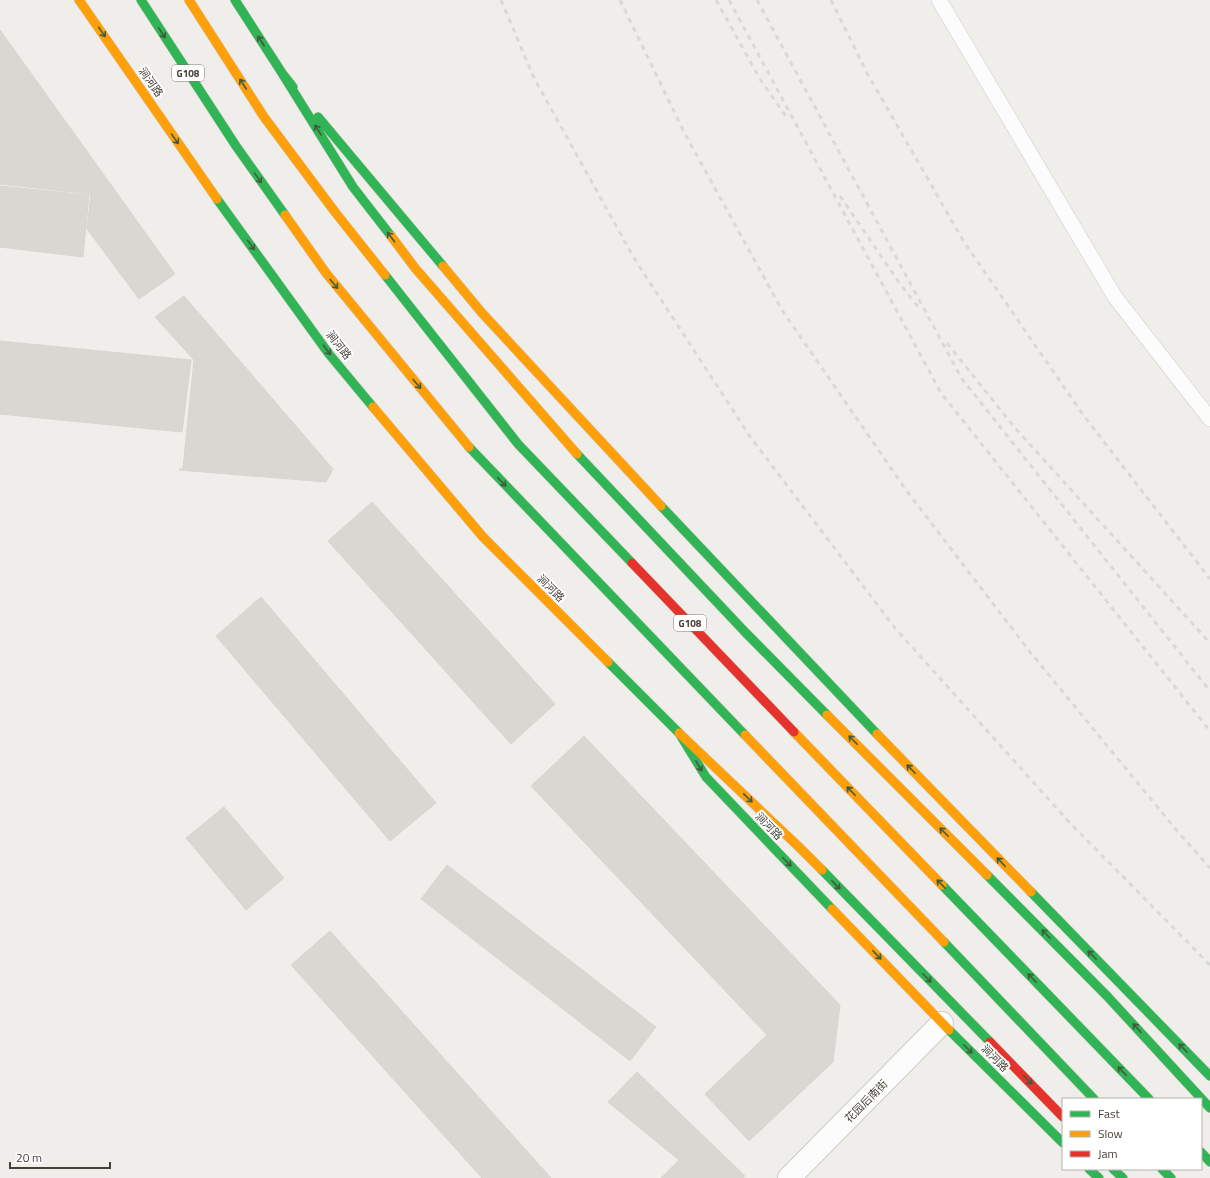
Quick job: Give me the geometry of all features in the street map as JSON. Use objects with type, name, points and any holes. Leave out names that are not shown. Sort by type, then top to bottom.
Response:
[{"type":"main road","name":"涧河路","points":[[79,0],[194,167],[329,354],[482,537],[679,733],[706,777],[942,1023],[1062,1142]]},
{"type":"main road","name":"G108","points":[[141,0],[236,146],[326,273],[471,450],[1093,1098]]},
{"type":"main road","name":"G108","points":[[189,0],[264,117],[335,212],[518,444],[864,805],[1148,1098]]},
{"type":"main road","points":[[235,0],[353,187],[415,268],[583,461],[746,633],[1107,996],[1201,1098]]},
{"type":"main road","points":[[282,73],[482,313],[702,550],[911,769],[1210,1076]]},
{"type":"main road","points":[[679,733],[799,847],[1062,1116]]},
{"type":"main road","points":[[1202,1099],[1210,1108]]},
{"type":"main road","points":[[1202,1153],[1210,1162]]},
{"type":"main road","points":[[1091,1170],[1098,1178]]},
{"type":"main road","points":[[1114,1170],[1123,1178]]},
{"type":"main road","points":[[1163,1170],[1171,1178]]},
{"type":"street","name":"花园后南街","points":[[789,1178],[942,1023]]},
{"type":"lane","points":[[939,0],[1115,296],[1210,419]]},
{"type":"building","points":[[0,30],[175,274],[139,299],[87,229],[91,194],[0,184]]},
{"type":"building","points":[[0,186],[89,195],[83,257],[0,247]]},
{"type":"building","points":[[184,296],[333,469],[326,482],[179,470],[183,468],[194,360],[155,317]]},
{"type":"building","points":[[0,341],[191,360],[182,432],[0,414]]},
{"type":"building","points":[[372,502],[555,704],[511,744],[328,541]]},
{"type":"building","points":[[261,597],[436,803],[390,841],[216,636]]},
{"type":"building","points":[[584,736],[840,1005],[833,1062],[749,1141],[705,1094],[767,1035],[531,786]]},
{"type":"building","points":[[224,807],[284,878],[246,910],[186,838]]},
{"type":"building","points":[[447,865],[656,1027],[630,1061],[421,899]]},
{"type":"building","points":[[330,931],[551,1178],[482,1178],[291,965]]},
{"type":"building","points":[[637,1072],[745,1176],[743,1178],[661,1178],[679,1160],[608,1102]]},
{"type":"railway","points":[[501,0],[534,78],[634,258],[751,438],[895,628],[1069,822],[1210,965]]},
{"type":"railway","points":[[620,0],[685,134],[782,310],[906,490],[1030,652],[1178,832],[1210,868]]},
{"type":"railway","points":[[716,0],[760,79],[787,118]]},
{"type":"railway","points":[[729,0],[941,393],[1210,731]]},
{"type":"railway","points":[[757,0],[962,379],[1210,691]]},
{"type":"railway","points":[[831,0],[867,73],[964,242],[1084,416],[1210,579]]},
{"type":"railway","points":[[840,196],[900,284],[918,307]]},
{"type":"railway","points":[[947,343],[1015,428],[1210,643]]},
{"type":"traffic: fast","points":[[141,0],[236,146],[285,215]]},
{"type":"traffic: fast","points":[[235,0],[282,73],[293,87]]},
{"type":"traffic: fast","points":[[282,73],[353,187],[391,236]]},
{"type":"traffic: fast","points":[[318,117],[443,266]]},
{"type":"traffic: fast","points":[[217,199],[329,354],[373,407]]},
{"type":"traffic: fast","points":[[385,275],[518,444],[632,563]]},
{"type":"traffic: fast","points":[[469,447],[745,735]]},
{"type":"traffic: fast","points":[[577,454],[746,633],[827,715]]},
{"type":"traffic: fast","points":[[661,506],[877,734]]},
{"type":"traffic: fast","points":[[608,662],[679,733],[706,777],[832,909]]},
{"type":"traffic: fast","points":[[822,870],[990,1042]]},
{"type":"traffic: fast","points":[[987,875],[1107,996],[1201,1098]]},
{"type":"traffic: fast","points":[[942,885],[1148,1098]]},
{"type":"traffic: fast","points":[[1031,892],[1210,1076]]},
{"type":"traffic: fast","points":[[944,942],[1093,1098]]},
{"type":"traffic: fast","points":[[949,1030],[1062,1142]]},
{"type":"traffic: fast","points":[[1202,1099],[1210,1108]]},
{"type":"traffic: fast","points":[[1202,1153],[1210,1162]]},
{"type":"traffic: fast","points":[[1090,1170],[1099,1178]]},
{"type":"traffic: fast","points":[[1114,1170],[1123,1178]]},
{"type":"traffic: fast","points":[[1163,1170],[1171,1178]]},
{"type":"traffic: slow","points":[[79,0],[217,199]]},
{"type":"traffic: slow","points":[[189,0],[264,117],[335,212],[385,275]]},
{"type":"traffic: slow","points":[[285,215],[326,273],[469,447]]},
{"type":"traffic: slow","points":[[391,236],[415,268],[577,454]]},
{"type":"traffic: slow","points":[[443,266],[482,313],[661,506]]},
{"type":"traffic: slow","points":[[373,407],[483,537],[608,662]]},
{"type":"traffic: slow","points":[[827,715],[987,875]]},
{"type":"traffic: slow","points":[[794,732],[942,885]]},
{"type":"traffic: slow","points":[[679,733],[822,870]]},
{"type":"traffic: slow","points":[[877,734],[1031,892]]},
{"type":"traffic: slow","points":[[745,735],[944,942]]},
{"type":"traffic: slow","points":[[832,909],[949,1030]]},
{"type":"traffic: jam","points":[[632,563],[794,732]]},
{"type":"traffic: jam","points":[[990,1042],[1062,1116]]}]
